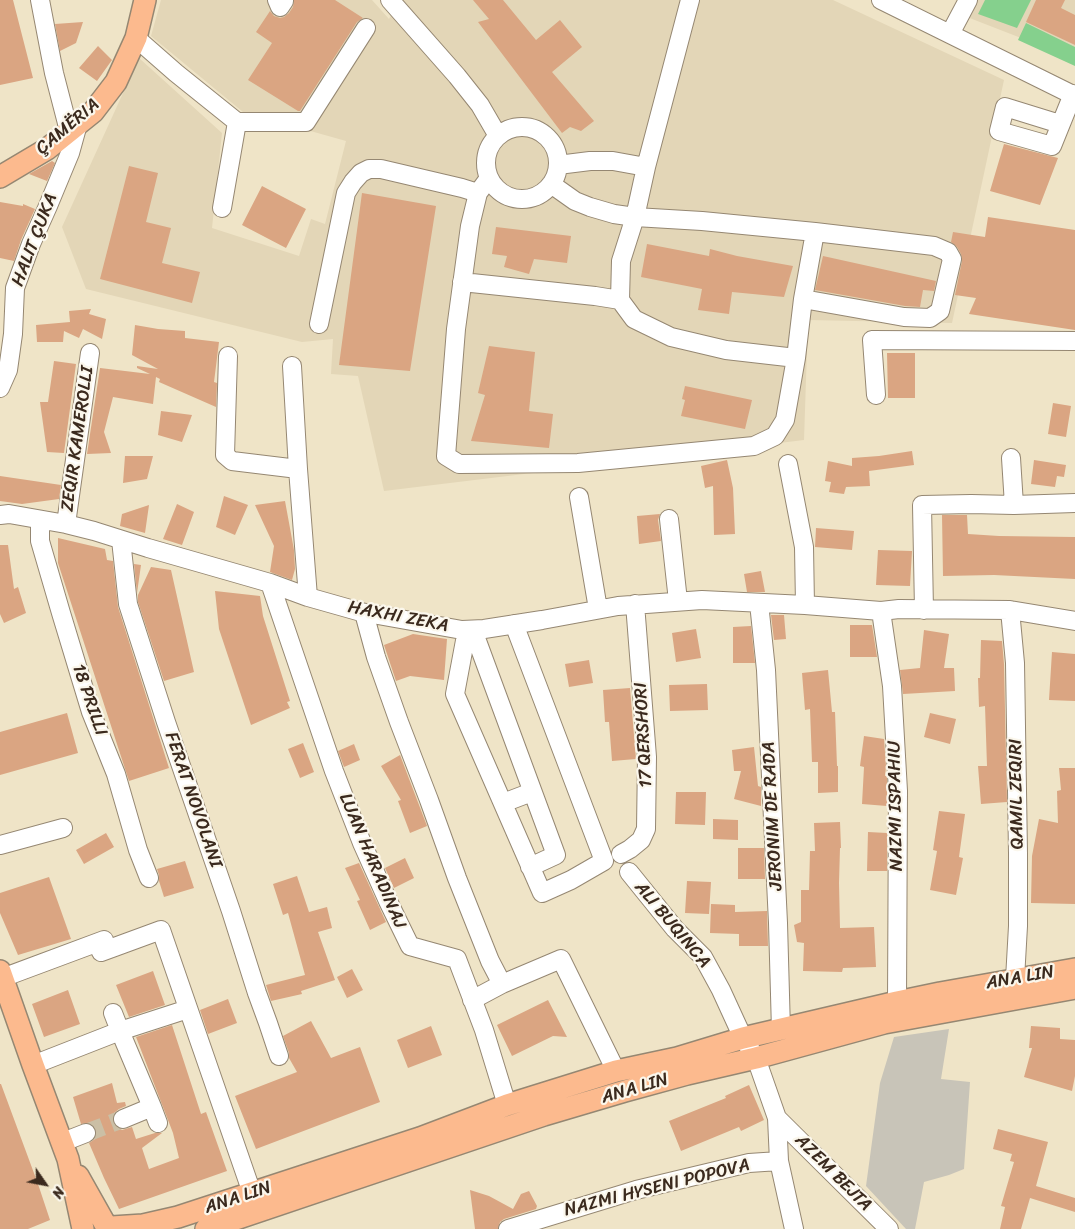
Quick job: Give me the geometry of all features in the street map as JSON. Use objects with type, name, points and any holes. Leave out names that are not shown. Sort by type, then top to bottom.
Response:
[{"type":"main road","name":"ÇAMËRIA","points":[[0,177],[47,149],[93,112],[116,82],[136,38],[145,0]]},
{"type":"main road","name":"ANA LIN","points":[[83,1229],[97,1224],[111,1227],[143,1225],[178,1217],[420,1138],[507,1104],[616,1071],[677,1058],[744,1038],[897,1002],[1075,969]]},
{"type":"main road","points":[[1,975],[66,1150],[83,1229]]},
{"type":"main road","name":"ANA LIN","points":[[206,1229],[544,1116],[634,1088],[756,1058],[884,1023],[1075,988]]},
{"type":"main road","points":[[66,1150],[111,1227]]},
{"type":"street","points":[[40,0],[54,73],[73,128]]},
{"type":"street","points":[[276,0],[280,7],[284,1]]},
{"type":"street","points":[[390,0],[457,76],[480,105],[498,136]]},
{"type":"street","points":[[690,0],[635,216],[621,261],[620,300],[634,318],[671,337],[726,350],[796,358]]},
{"type":"street","points":[[881,0],[1074,95],[1060,124]]},
{"type":"street","points":[[950,34],[968,0]]},
{"type":"street","points":[[136,38],[237,122],[306,122],[366,28]]},
{"type":"street","points":[[222,208],[237,122]]},
{"type":"street","name":"HALIT ÇUKA","points":[[0,388],[8,370],[13,334],[15,288],[31,244],[70,153],[73,128]]},
{"type":"street","points":[[513,128],[530,128],[545,135],[550,141],[557,156],[558,164],[552,184],[542,194],[529,199],[515,199],[508,197],[497,189],[489,178],[486,158],[493,142],[505,131],[513,128]]},
{"type":"street","points":[[558,164],[590,160],[613,161],[646,167]]},
{"type":"street","points":[[319,324],[346,193],[352,182],[361,173],[370,169],[380,169],[478,193]]},
{"type":"street","points":[[489,178],[478,193],[470,226],[456,329],[446,456],[459,464],[578,463],[754,446],[775,436],[785,420],[815,232]]},
{"type":"street","points":[[552,184],[575,201],[614,214],[815,232],[934,246],[948,252],[952,259],[940,311],[930,318],[904,317],[803,299]]},
{"type":"street","points":[[462,282],[620,300]]},
{"type":"street","points":[[876,395],[872,340],[1075,341]]},
{"type":"street","name":"ZEQIR KAMEROLLI","points":[[66,524],[90,353]]},
{"type":"street","points":[[228,356],[226,455],[232,461],[298,469]]},
{"type":"street","points":[[292,366],[308,597]]},
{"type":"street","points":[[1012,458],[1014,505]]},
{"type":"street","points":[[788,464],[804,547],[806,605]]},
{"type":"street","points":[[579,497],[598,609]]},
{"type":"street","points":[[924,610],[922,505],[1075,503]]},
{"type":"street","name":"HAXHI ZEKA","points":[[0,515],[8,514],[94,531],[364,613],[434,626],[470,630],[484,630],[635,604],[702,600],[881,611],[899,609],[1010,610],[1075,621]]},
{"type":"street","points":[[669,519],[678,601]]},
{"type":"street","name":"18 PRILLI","points":[[40,520],[40,541],[91,712],[116,774],[138,850],[149,878]]},
{"type":"street","name":"FERAT NOVOLANI","points":[[121,540],[128,604],[279,1056]]},
{"type":"street","name":"LUAN HARADINAJ","points":[[270,583],[310,704],[362,843],[410,946],[457,959],[484,1030],[507,1104]]},
{"type":"street","name":"JERONIM DE RADA","points":[[759,603],[766,670],[781,1030]]},
{"type":"street","name":"17 QERSHORI","points":[[621,854],[641,840],[646,830],[647,757],[635,604]]},
{"type":"street","name":"QAMIL ZEQIRI","points":[[1010,610],[1015,663],[1018,854],[1018,926],[1015,979]]},
{"type":"street","name":"NAZMI ISPAHIU","points":[[881,611],[892,686],[898,791],[897,1002]]},
{"type":"street","points":[[364,613],[376,657],[460,887],[502,984],[472,1000]]},
{"type":"street","points":[[470,630],[455,694],[542,892],[566,882],[604,861],[514,624]]},
{"type":"street","points":[[470,630],[566,882]]},
{"type":"street","points":[[503,804],[532,792]]},
{"type":"street","points":[[0,845],[63,828]]},
{"type":"street","points":[[530,867],[556,855]]},
{"type":"street","name":"ALI BUQINCA","points":[[628,872],[675,929],[703,957],[756,1058],[778,1118]]},
{"type":"street","points":[[1,975],[161,930],[252,1193]]},
{"type":"street","name":"ANA LIN","points":[[502,984],[562,959],[616,1071]]},
{"type":"street","points":[[33,1065],[120,1031],[188,1008]]},
{"type":"street","points":[[113,1013],[155,1115],[123,1119]]},
{"type":"street","points":[[778,1118],[778,1161],[794,1229]]},
{"type":"street","name":"AZEM BEJTA","points":[[778,1118],[889,1229]]},
{"type":"street","points":[[66,1150],[86,1133]]},
{"type":"street","name":"NAZMI HYSENI POPOVA","points":[[508,1229],[636,1190],[748,1163],[778,1161]]},
{"type":"shaded area","points":[[161,0],[372,0],[389,19],[399,0],[833,0],[1004,80],[952,323],[808,320],[804,440],[384,491],[358,376],[331,374],[333,339],[302,342],[86,289],[62,227],[139,58],[222,133],[212,228],[299,256],[311,219],[325,224],[346,141],[243,112],[151,36]]},
{"type":"shaded area","points":[[976,0],[1075,0],[1075,59],[967,17]]},
{"type":"shaded area","points":[[949,1029],[941,1079],[970,1082],[964,1169],[924,1182],[915,1229],[906,1229],[866,1186],[880,1083],[894,1037]]},
{"type":"green space","points":[[985,0],[1031,0],[1017,28],[978,14]]},
{"type":"green space","points":[[1026,23],[1075,47],[1075,66],[1018,40]]},
{"type":"building","points":[[0,0],[13,0],[33,78],[0,85]]},
{"type":"building","points":[[294,0],[335,0],[363,18],[357,22],[300,111],[248,80],[272,43],[256,32],[270,11],[274,16],[284,17],[293,7]]},
{"type":"building","points":[[473,0],[503,0],[536,40],[560,20],[582,47],[552,72],[594,121],[581,131],[570,127],[562,133],[478,22],[489,19]]},
{"type":"building","points":[[1036,0],[1065,0],[1061,8],[1075,15],[1075,45],[1026,22]]},
{"type":"building","points":[[83,22],[76,43],[60,51],[55,24]]},
{"type":"building","points":[[98,46],[112,60],[97,81],[79,68]]},
{"type":"building","points":[[1004,144],[1058,158],[1040,205],[990,191]]},
{"type":"building","points":[[52,161],[55,163],[47,181],[29,174]]},
{"type":"building","points":[[129,166],[158,173],[146,222],[171,228],[162,263],[200,272],[192,303],[100,279]]},
{"type":"building","points":[[262,186],[306,209],[286,248],[242,225]]},
{"type":"building","points":[[362,193],[436,206],[410,371],[339,365]]},
{"type":"building","points":[[0,202],[23,206],[23,204],[35,209],[14,261],[0,258]]},
{"type":"building","points":[[988,217],[1075,230],[1075,330],[969,314],[976,298],[955,295],[962,261],[957,247],[951,242],[953,232],[985,237]]},
{"type":"building","points":[[496,227],[571,236],[567,263],[534,259],[529,274],[504,267],[507,256],[492,254]]},
{"type":"building","points":[[647,244],[709,256],[710,249],[793,266],[784,297],[732,292],[729,314],[698,310],[702,289],[641,277]]},
{"type":"building","points":[[823,256],[936,281],[934,291],[923,290],[920,307],[815,290]]},
{"type":"building","points":[[91,309],[89,314],[106,319],[102,339],[83,329],[79,338],[64,331],[63,342],[37,342],[36,325],[70,322],[69,311]]},
{"type":"building","points":[[135,325],[185,331],[185,338],[219,342],[214,382],[217,383],[216,407],[159,382],[160,379],[156,377],[153,404],[113,397],[104,432],[111,453],[87,454],[100,368],[150,374],[137,368],[137,366],[158,369],[132,355]]},
{"type":"building","points":[[489,346],[535,352],[529,411],[553,414],[549,448],[471,441],[485,395],[478,393]]},
{"type":"building","points":[[887,353],[915,353],[915,398],[888,398]]},
{"type":"building","points":[[54,361],[76,364],[64,453],[47,452],[40,402],[48,402]]},
{"type":"building","points":[[685,386],[752,400],[745,429],[681,416],[685,400],[682,399]]},
{"type":"building","points":[[1053,403],[1071,406],[1066,437],[1048,434]]},
{"type":"building","points":[[161,411],[192,415],[182,442],[158,435]]},
{"type":"building","points":[[912,451],[914,465],[869,471],[870,486],[846,487],[844,494],[829,492],[831,482],[825,481],[828,461],[852,466],[852,458]]},
{"type":"building","points":[[125,456],[153,456],[147,479],[123,483]]},
{"type":"building","points":[[727,460],[733,488],[735,534],[714,535],[713,486],[705,488],[701,466]]},
{"type":"building","points":[[1034,460],[1066,465],[1064,477],[1057,476],[1055,487],[1031,484]]},
{"type":"building","points":[[0,476],[61,485],[59,499],[22,504],[0,501]]},
{"type":"building","points":[[224,496],[248,505],[235,535],[216,527]]},
{"type":"building","points":[[285,501],[294,550],[295,569],[292,580],[270,572],[274,546],[255,505]]},
{"type":"building","points":[[177,504],[194,512],[182,545],[163,539]]},
{"type":"building","points":[[149,505],[145,533],[120,526],[122,514]]},
{"type":"building","points":[[660,514],[658,520],[661,541],[639,544],[637,516]]},
{"type":"building","points":[[942,515],[967,515],[968,534],[1075,537],[1075,579],[994,575],[943,576]]},
{"type":"building","points":[[816,528],[854,531],[852,550],[815,547]]},
{"type":"building","points":[[58,538],[105,549],[107,560],[113,561],[118,607],[169,768],[129,781],[58,563]]},
{"type":"building","points":[[0,545],[8,545],[14,589],[18,587],[26,613],[4,623],[0,614]]},
{"type":"building","points":[[878,550],[912,551],[910,586],[876,585]]},
{"type":"building","points":[[134,564],[141,565],[137,593]]},
{"type":"building","points":[[151,567],[171,570],[194,672],[164,681],[138,602],[138,595]]},
{"type":"building","points":[[761,571],[765,592],[747,592],[744,574]]},
{"type":"building","points":[[215,591],[260,596],[263,616],[290,701],[287,702],[290,708],[251,725],[219,629]]},
{"type":"building","points":[[771,615],[784,615],[786,639],[774,640]]},
{"type":"building","points":[[850,625],[872,625],[877,657],[850,657]]},
{"type":"building","points":[[751,626],[755,663],[733,663],[733,627]]},
{"type":"building","points":[[696,629],[701,658],[676,662],[672,633]]},
{"type":"building","points":[[924,630],[949,634],[944,668],[954,668],[955,691],[903,694],[900,670],[920,668]]},
{"type":"building","points":[[413,634],[447,639],[444,680],[410,676],[396,681],[384,645]]},
{"type":"building","points":[[981,640],[1002,641],[1007,802],[981,804],[978,766],[987,766],[985,706],[979,707],[978,678],[980,678]]},
{"type":"building","points":[[1052,652],[1075,654],[1075,701],[1049,700]]},
{"type":"building","points":[[589,660],[593,683],[569,687],[565,664]]},
{"type":"building","points":[[828,670],[832,712],[835,712],[838,792],[818,793],[818,762],[812,762],[810,709],[805,710],[802,673]]},
{"type":"building","points":[[707,684],[708,710],[670,711],[669,685]]},
{"type":"building","points":[[630,688],[636,759],[612,761],[609,722],[605,722],[603,690]]},
{"type":"building","points":[[67,713],[78,753],[0,775],[0,732]]},
{"type":"building","points":[[930,713],[956,719],[950,744],[924,737]]},
{"type":"building","points":[[864,736],[884,739],[887,806],[862,804],[864,767],[860,766]]},
{"type":"building","points":[[303,743],[314,772],[300,778],[288,749]]},
{"type":"building","points":[[354,744],[360,760],[344,767],[338,751]]},
{"type":"building","points":[[754,747],[758,786],[761,787],[761,806],[734,799],[741,771],[734,771],[732,750]]},
{"type":"building","points":[[400,755],[427,826],[410,833],[398,801],[401,800],[381,766]]},
{"type":"building","points":[[1059,768],[1075,768],[1075,904],[1031,903],[1032,856],[1039,819],[1058,823],[1057,791],[1061,790]]},
{"type":"building","points":[[676,792],[706,792],[705,825],[675,824]]},
{"type":"building","points":[[939,811],[965,814],[959,857],[963,858],[956,895],[930,890],[937,851],[933,850]]},
{"type":"building","points":[[713,819],[738,820],[738,840],[713,839]]},
{"type":"building","points":[[840,822],[840,928],[874,927],[876,967],[843,968],[842,972],[803,971],[804,943],[797,942],[794,925],[801,922],[801,890],[809,890],[810,851],[815,851],[814,823]]},
{"type":"building","points":[[868,832],[887,833],[887,871],[867,871]]},
{"type":"building","points":[[106,833],[114,847],[84,864],[76,850]]},
{"type":"building","points":[[738,848],[764,848],[765,879],[738,879]]},
{"type":"building","points":[[405,858],[414,878],[394,888],[385,868]]},
{"type":"building","points":[[185,861],[194,888],[164,897],[157,869]]},
{"type":"building","points":[[359,863],[386,922],[370,930],[357,901],[360,900],[345,868]]},
{"type":"building","points":[[297,876],[309,912],[327,907],[332,928],[318,932],[335,980],[301,991],[302,994],[271,1001],[266,985],[305,975],[288,913],[283,915],[273,884]]},
{"type":"building","points":[[49,877],[71,939],[18,955],[0,913],[0,893]]},
{"type":"building","points":[[687,881],[711,882],[709,914],[685,913]]},
{"type":"building","points":[[711,904],[735,905],[735,912],[767,911],[768,946],[739,946],[739,934],[710,933]]},
{"type":"building","points":[[352,969],[363,990],[347,998],[337,977]]},
{"type":"building","points":[[153,971],[165,1005],[129,1017],[116,985]]},
{"type":"building","points":[[68,990],[80,1024],[44,1037],[32,1004]]},
{"type":"building","points":[[228,999],[237,1023],[208,1034],[200,1010]]},
{"type":"building","points":[[548,1000],[567,1037],[553,1036],[512,1056],[497,1025]]},
{"type":"building","points":[[311,1021],[331,1058],[360,1047],[380,1102],[256,1149],[235,1096],[297,1072],[289,1058],[283,1036]]},
{"type":"building","points":[[172,1025],[201,1114],[206,1112],[227,1171],[119,1209],[89,1143],[95,1139],[96,1129],[88,1123],[81,1124],[73,1097],[112,1083],[117,1103],[125,1102],[126,1106],[114,1113],[113,1123],[116,1127],[122,1130],[132,1127],[136,1139],[155,1133],[162,1133],[142,1148],[149,1169],[179,1158],[173,1133],[136,1037]]},
{"type":"building","points":[[431,1026],[442,1055],[408,1068],[397,1040]]},
{"type":"building","points":[[1031,1026],[1060,1028],[1060,1039],[1075,1040],[1075,1076],[1072,1091],[1024,1077],[1032,1048],[1029,1048]]},
{"type":"building","points":[[0,1084],[50,1220],[28,1229],[0,1229]]},
{"type":"building","points":[[749,1085],[764,1120],[741,1131],[739,1127],[681,1151],[669,1121],[726,1098],[725,1096]]},
{"type":"building","points":[[998,1129],[1048,1142],[1036,1186],[1075,1198],[1075,1212],[1030,1198],[1021,1229],[1000,1229],[1005,1207],[1001,1206],[1014,1162],[1010,1161],[1012,1154],[993,1149]]},
{"type":"building","points":[[470,1190],[489,1196],[513,1209],[521,1194],[529,1191],[537,1206],[536,1209],[504,1219],[500,1222],[498,1229],[475,1229]]},
{"type":"tunnel","points":[[86,1133],[123,1119]]}]
